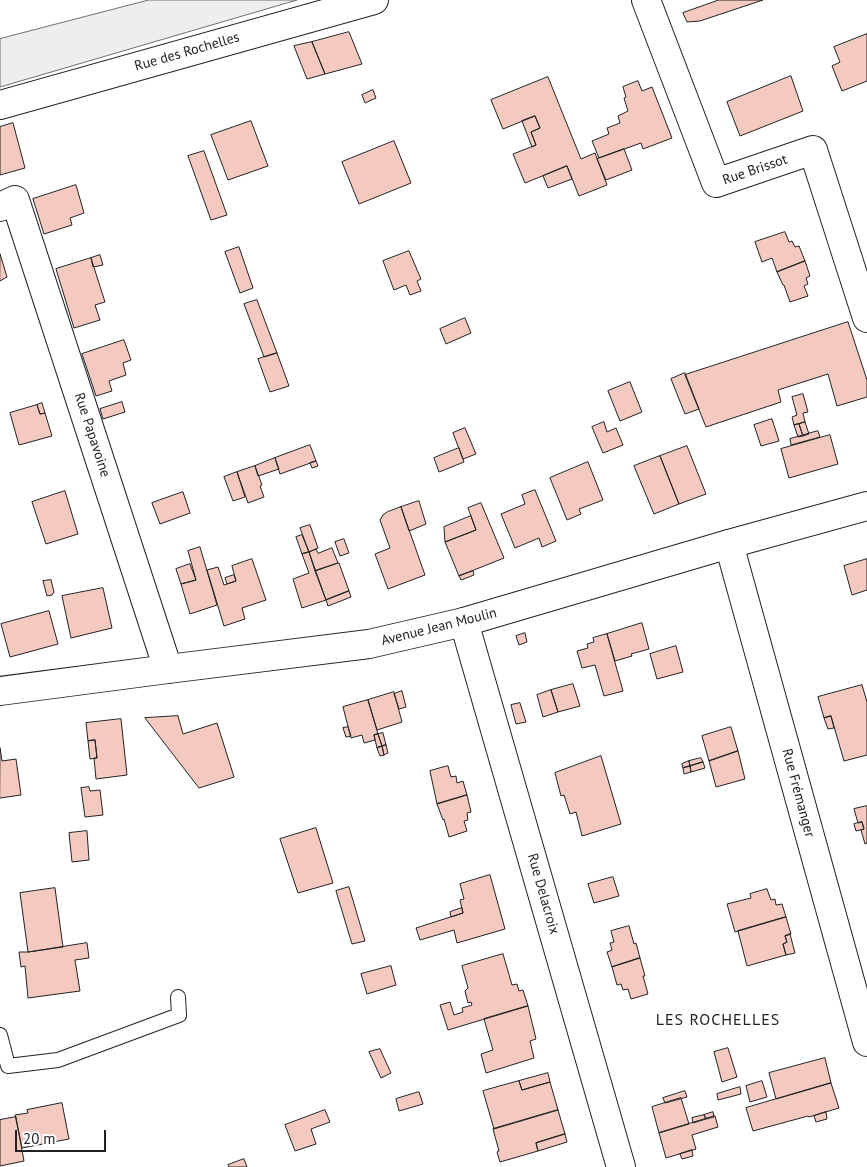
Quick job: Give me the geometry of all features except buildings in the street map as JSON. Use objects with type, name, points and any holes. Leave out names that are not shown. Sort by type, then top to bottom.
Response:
[{"type":"street","name":"Rue des Rochelles","points":[[0,105],[374,0]]},
{"type":"street","name":"Rue Brissot","points":[[646,0],[716,183],[812,150],[867,318]]},
{"type":"street","name":"Rue Papavoine","points":[[8,203],[168,669]]},
{"type":"street","name":"Avenue Jean Moulin","points":[[0,691],[369,644],[464,622],[729,544],[867,506]]},
{"type":"street","name":"Rue Frémanger","points":[[729,544],[867,1042]]},
{"type":"street","name":"Rue Delacroix","points":[[464,622],[622,1167]]},
{"type":"lane","points":[[0,1035],[8,1066],[58,1060],[180,1015],[178,997]]},
{"type":"shaded area","points":[[149,0],[297,0],[0,87],[0,39]]},
{"type":"district","name":"LES ROCHELLES","points":[[718,1020]]}]
